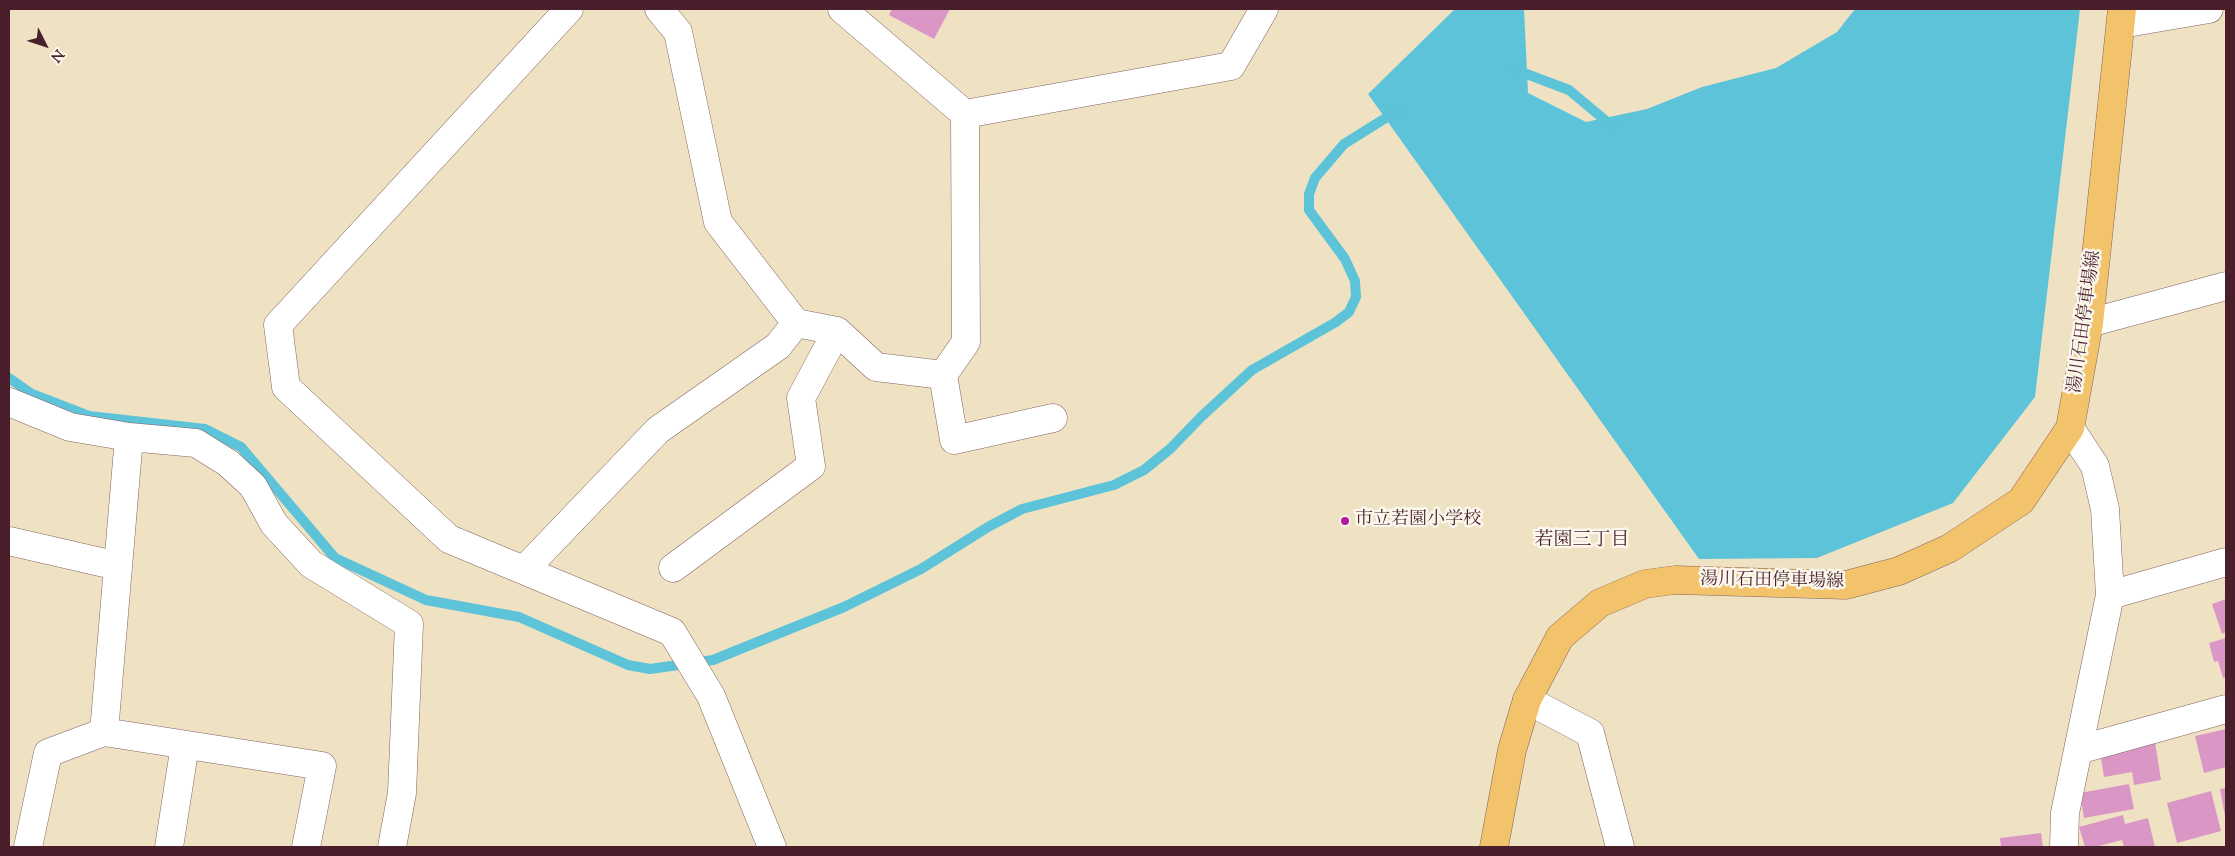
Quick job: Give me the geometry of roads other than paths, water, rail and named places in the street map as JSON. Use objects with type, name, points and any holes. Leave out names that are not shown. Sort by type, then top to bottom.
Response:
[{"type":"main road","name":"湯川石田停車場線","points":[[1494,847],[1512,750],[1527,700],[1560,637],[1600,603],[1645,584],[1675,580],[1846,585],[1899,571],[1950,548],[2021,501],[2070,428],[2088,323],[2122,16]]},
{"type":"street","points":[[570,9],[278,325],[286,387],[450,539],[672,632],[711,696],[772,847]]},
{"type":"street","points":[[659,9],[678,32],[718,222],[796,323],[837,331],[876,367],[943,375]]},
{"type":"street","points":[[842,9],[965,114],[966,342],[943,375],[954,440],[1053,418]]},
{"type":"street","points":[[965,114],[1231,66],[1264,9]]},
{"type":"street","points":[[2122,16],[2209,9]]},
{"type":"street","points":[[2088,323],[2226,286]]},
{"type":"street","points":[[524,570],[658,430],[778,346],[796,323]]},
{"type":"street","points":[[673,568],[811,466],[801,398],[837,331]]},
{"type":"street","points":[[9,402],[70,427],[129,437],[196,443],[228,463],[253,486],[274,524],[311,564],[409,624],[402,793],[392,847]]},
{"type":"street","points":[[2064,847],[2064,813],[2110,595],[2105,508],[2095,466],[2070,428]]},
{"type":"street","points":[[104,732],[129,437]]},
{"type":"street","points":[[9,541],[118,566]]},
{"type":"street","points":[[2110,595],[2226,562]]},
{"type":"street","points":[[1527,700],[1590,733],[1620,847]]},
{"type":"street","points":[[2078,750],[2226,709]]},
{"type":"street","points":[[28,847],[48,753],[104,732],[322,766],[306,847]]},
{"type":"street","points":[[169,847],[184,745]]},
{"type":"water","points":[[1455,9],[1524,9],[1528,93],[1586,122],[1647,109],[1702,87],[1776,68],[1837,32],[1855,9],[2080,9],[2035,397],[1953,503],[1817,558],[1699,559],[1368,94]]},
{"type":"waterway","points":[[1516,70],[1569,90],[1612,126]]},
{"type":"waterway","points":[[9,378],[32,394],[89,416],[205,429],[241,447],[335,558],[426,600],[519,617],[628,665],[650,669],[713,660],[844,607],[921,569],[988,527],[1022,509],[1114,485],[1144,470],[1170,449],[1202,416],[1252,370],[1336,322],[1349,312],[1356,297],[1355,281],[1345,259],[1309,210],[1309,194],[1315,178],[1344,144],[1397,111]]},
{"type":"place","name":"市立若園小学校","points":[[1345,521]]},
{"type":"district","name":"若園三丁目","points":[[1582,542]]}]
